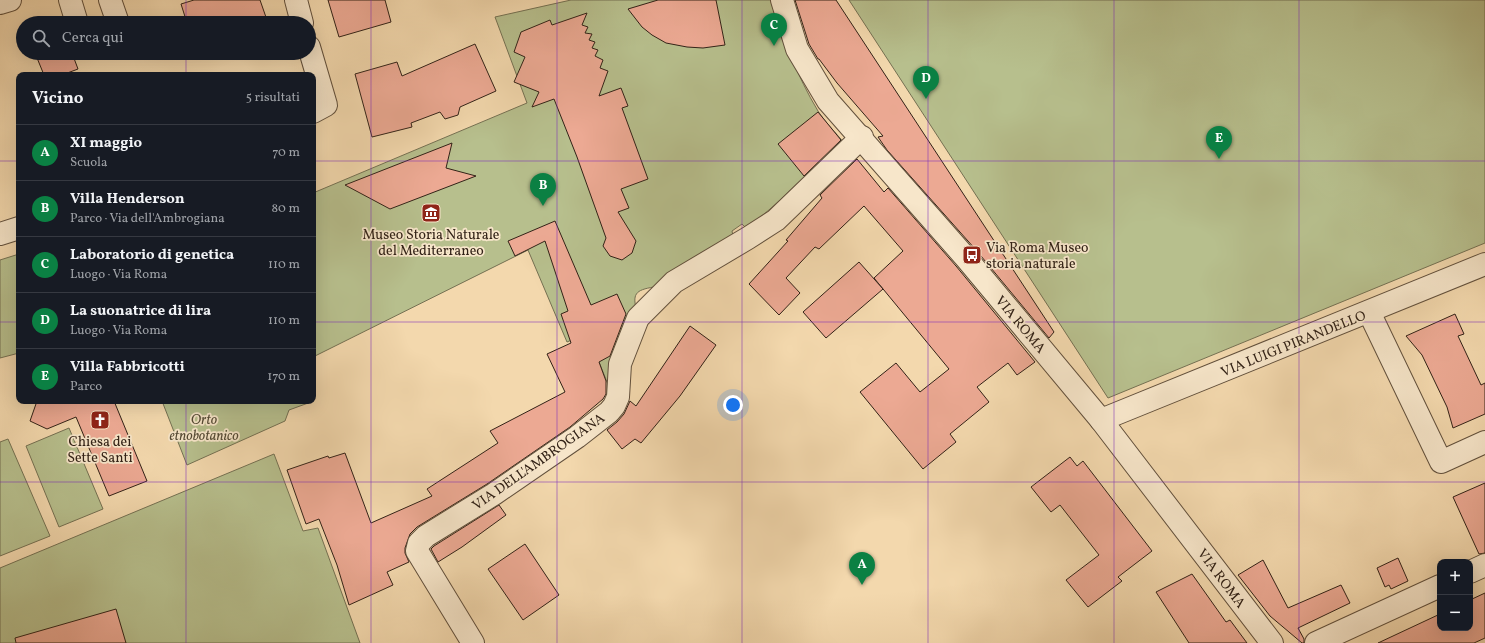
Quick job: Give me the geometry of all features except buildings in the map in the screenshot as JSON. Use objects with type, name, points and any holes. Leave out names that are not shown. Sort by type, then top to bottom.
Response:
[{"type":"street","points":[[0,3],[10,0]]},
{"type":"street","points":[[70,0],[75,16]]},
{"type":"street","points":[[110,0],[116,16]]},
{"type":"street","points":[[296,0],[300,16]]},
{"type":"street","name":"VIA ROMA","points":[[782,0],[797,49],[828,101],[971,264],[1101,420],[1272,643]]},
{"type":"street","points":[[311,60],[313,72]]},
{"type":"street","points":[[316,90],[319,109]]},
{"type":"street","name":"VIA DELL'AMBROGIANA","points":[[473,643],[417,551],[419,543],[426,536],[494,494],[577,437],[609,412],[614,406],[618,397],[620,364],[638,318],[674,282],[776,220],[862,138]]},
{"type":"street","points":[[0,234],[16,229]]},
{"type":"street","name":"VIA LUIGI PIRANDELLO","points":[[1101,420],[1485,264]]},
{"type":"street","points":[[1370,312],[1441,462],[1485,442]]},
{"type":"street","points":[[1473,571],[1485,565]]},
{"type":"street","points":[[1316,643],[1437,587]]},
{"type":"green space","points":[[571,0],[773,0],[786,43],[810,98],[827,123],[845,144],[814,168],[776,204],[754,222],[746,228],[742,224],[732,231],[734,241],[654,287],[639,291],[636,294],[635,301],[637,312],[613,397],[586,334],[567,342],[528,250],[316,356],[316,192],[527,103],[495,17]]},
{"type":"green space","points":[[849,0],[1485,0],[1485,243],[1108,398]]},
{"type":"green space","points":[[16,255],[16,354],[0,358],[0,260]]},
{"type":"green space","name":"Orto etnobotanico","points":[[163,404],[306,404],[289,410],[285,421],[187,465]]},
{"type":"green space","points":[[69,428],[103,509],[59,527],[26,446]]},
{"type":"green space","points":[[8,439],[50,536],[0,556],[0,442]]},
{"type":"green space","points":[[274,454],[303,531],[318,528],[360,643],[0,643],[0,568]]},
{"type":"place","name":"Laboratorio di genetica","points":[[774,46]]},
{"type":"place","name":"La suonatrice di lira","points":[[926,99]]},
{"type":"place","name":"Villa Fabbricotti","points":[[1219,159]]},
{"type":"place","name":"Villa Henderson","points":[[543,206]]},
{"type":"place","name":"Museo Storia Naturale del Mediterraneo","points":[[431,213]]},
{"type":"place","name":"Via Roma Museo storia naturale","points":[[972,255]]},
{"type":"place","name":"Chiesa dei Sette Santi","points":[[100,420]]},
{"type":"place","name":"XI maggio","points":[[862,585]]}]
